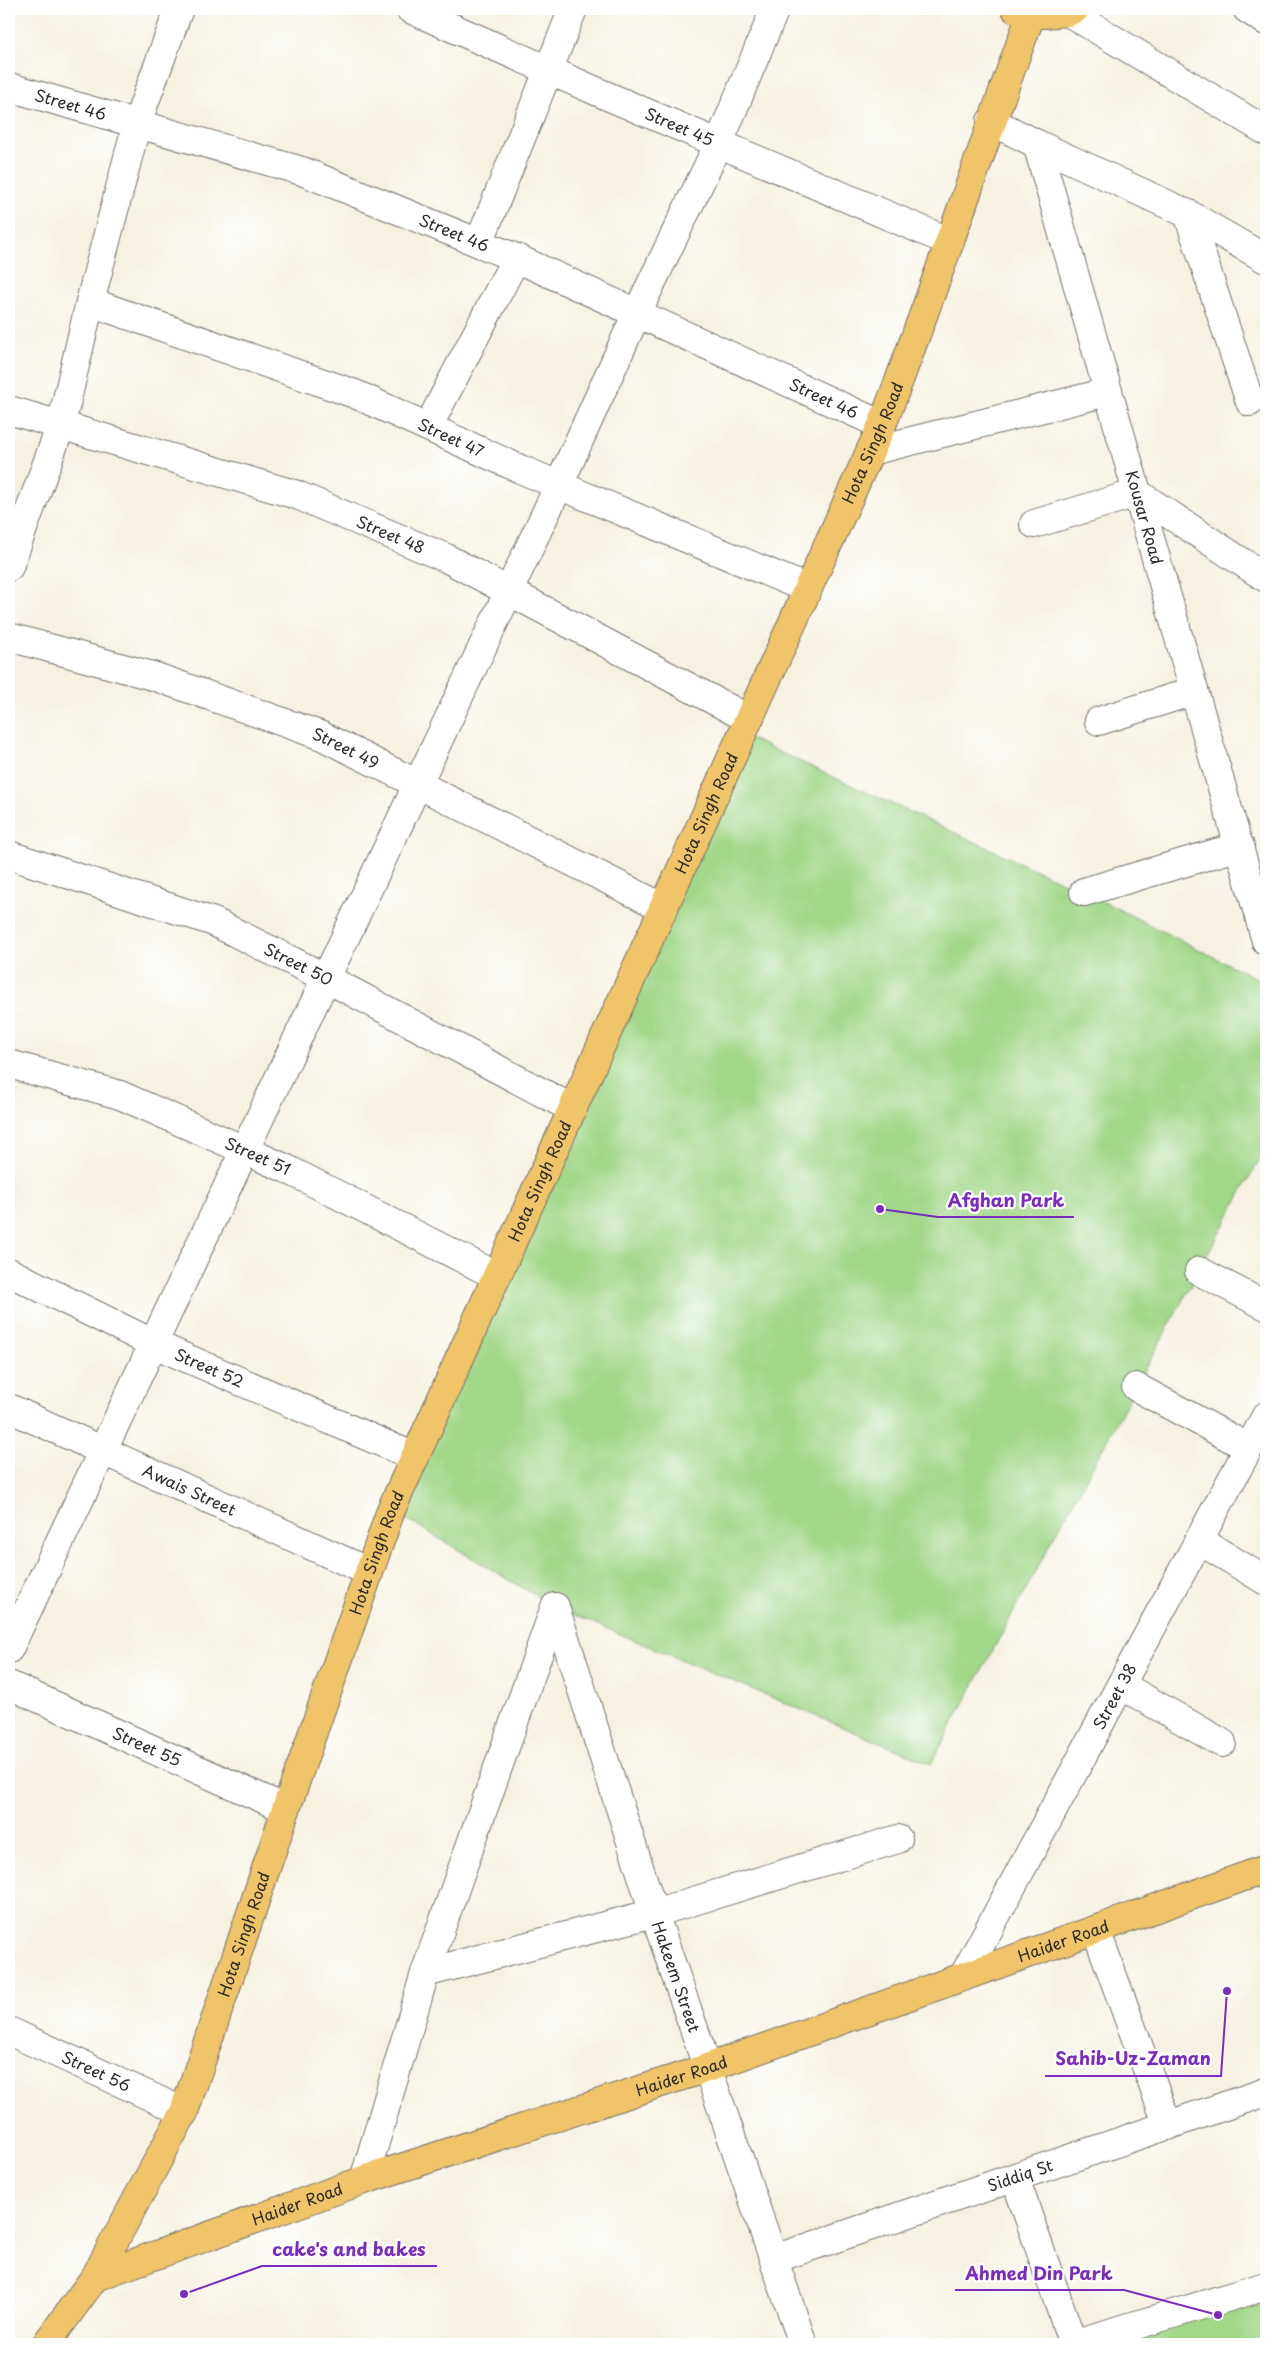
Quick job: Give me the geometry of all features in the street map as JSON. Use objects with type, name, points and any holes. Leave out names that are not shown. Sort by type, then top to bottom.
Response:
[{"type":"main road","points":[[1027,11],[1072,10]]},
{"type":"main road","name":"Hota Singh Road","points":[[46,2344],[95,2277],[184,2112],[286,1809],[391,1510],[871,451],[914,345],[1027,11]]},
{"type":"main road","name":"Haider Road","points":[[95,2277],[364,2180],[707,2068],[1266,1869]]},
{"type":"street","points":[[9,567],[61,425],[90,302],[137,123],[179,9]]},
{"type":"street","name":"Street 45","points":[[410,9],[719,144],[950,242]]},
{"type":"street","points":[[479,243],[573,9]]},
{"type":"street","points":[[9,1649],[104,1452],[418,785],[559,485],[637,313],[719,144],[775,9]]},
{"type":"street","points":[[1246,9],[1266,21]]},
{"type":"street","points":[[1072,10],[1266,131]]},
{"type":"street","name":"Street 46","points":[[9,87],[302,171],[516,258],[882,425]]},
{"type":"street","points":[[991,121],[1188,214],[1266,259]]},
{"type":"street","name":"Kousar Road","points":[[1037,144],[1266,941]]},
{"type":"street","points":[[1188,214],[1250,402]]},
{"type":"street","points":[[428,428],[516,258]]},
{"type":"street","name":"Street 47","points":[[90,302],[355,394],[559,485],[808,589]]},
{"type":"street","points":[[871,451],[1108,392]]},
{"type":"street","name":"Street 48","points":[[9,410],[297,495],[446,558],[750,718]]},
{"type":"street","points":[[1034,524],[1137,493],[1266,578]]},
{"type":"street","name":"Street 49","points":[[9,637],[156,677],[322,736],[664,908]]},
{"type":"street","points":[[1099,721],[1194,691]]},
{"type":"street","points":[[1084,892],[1240,846]]},
{"type":"street","name":"Street 50","points":[[9,855],[214,922],[326,978],[572,1109]]},
{"type":"street","name":"Street 51","points":[[9,1064],[120,1095],[287,1168],[497,1276]]},
{"type":"street","points":[[1199,1271],[1266,1306]]},
{"type":"street","name":"Street 52","points":[[9,1272],[154,1344],[415,1457]]},
{"type":"street","points":[[1136,1387],[1249,1448]]},
{"type":"street","name":"Awais Street","points":[[9,1408],[369,1572]]},
{"type":"street","name":"Street 38","points":[[963,1977],[1266,1416]]},
{"type":"street","points":[[1199,1540],[1266,1581]]},
{"type":"street","name":"Hakeem Street","points":[[425,1973],[555,1607],[654,1913],[803,2344]]},
{"type":"street","name":"Street 55","points":[[9,1685],[286,1809]]},
{"type":"street","points":[[1121,1685],[1222,1743]]},
{"type":"street","points":[[364,2180],[425,1973],[654,1913],[898,1840]]},
{"type":"street","points":[[1096,1930],[1168,2126]]},
{"type":"street","name":"Street 56","points":[[9,2031],[184,2112]]},
{"type":"street","name":"Siddiq St","points":[[774,2259],[1266,2092]]},
{"type":"street","points":[[1015,2178],[1073,2344],[1266,2286]]},
{"type":"green space","points":[[742,735],[1084,892],[1266,983],[1266,1147],[931,1764],[555,1607],[391,1510]]},
{"type":"green space","points":[[1266,2286],[1266,2344],[1073,2344]]},
{"type":"place","name":"Afghan Park","points":[[880,1209]]},
{"type":"place","name":"Sahib-Uz-Zaman","points":[[1227,1991]]},
{"type":"place","name":"cake's and bakes","points":[[184,2294]]},
{"type":"place","name":"Ahmed Din Park","points":[[1218,2315]]}]
